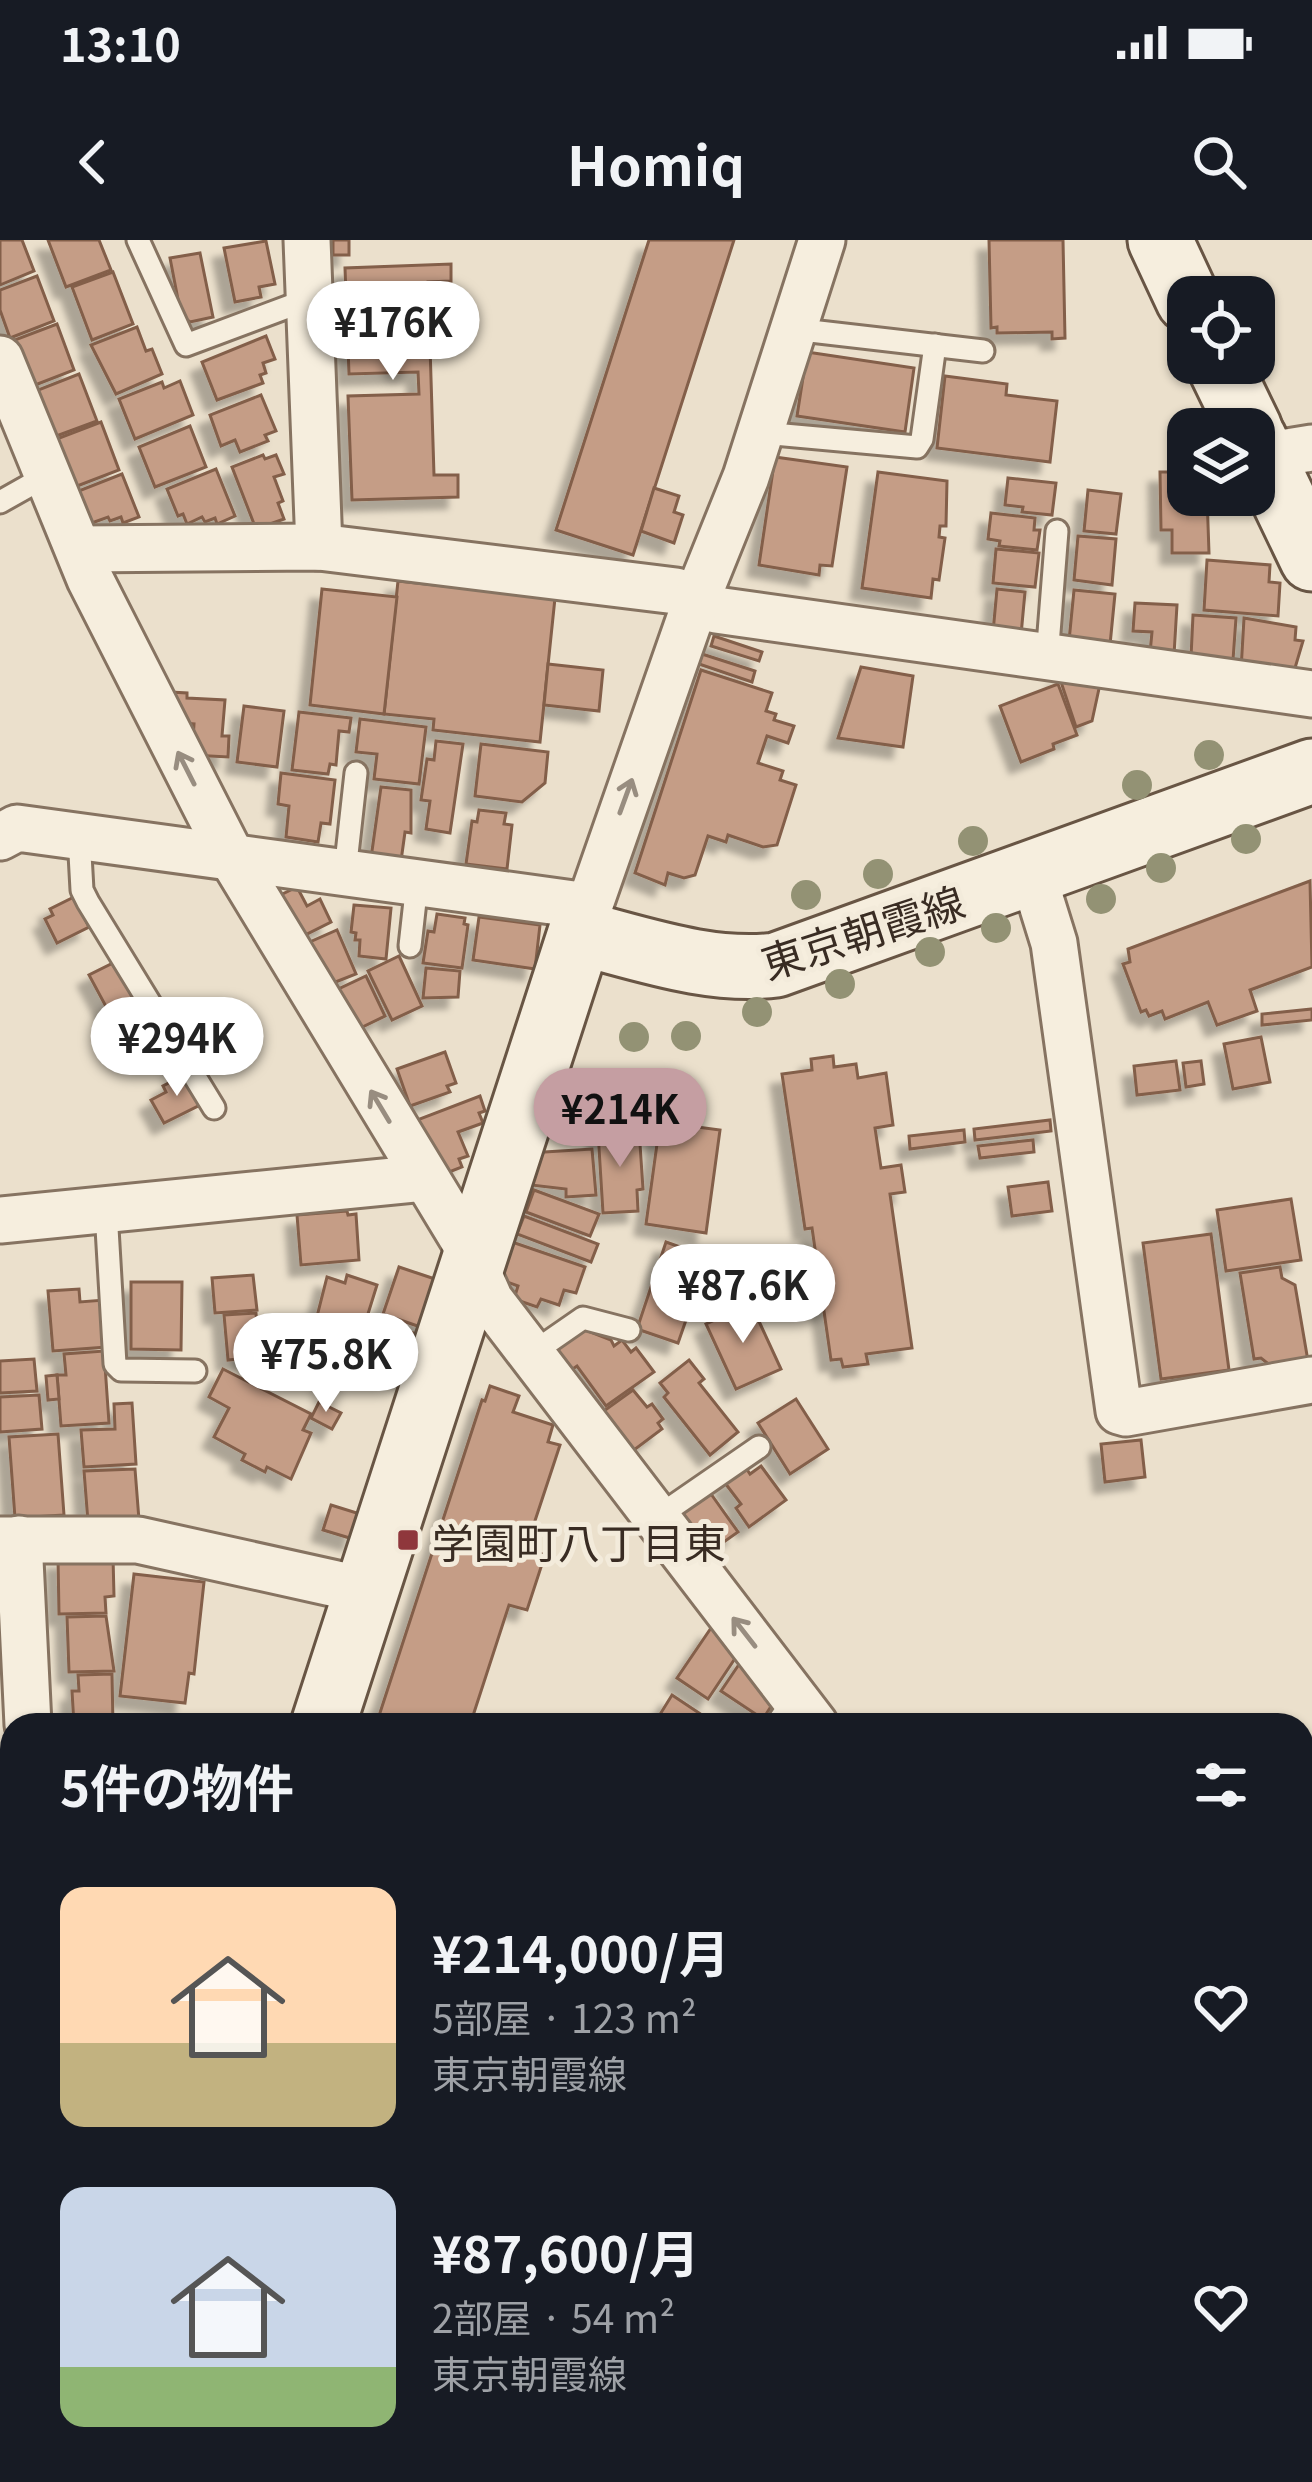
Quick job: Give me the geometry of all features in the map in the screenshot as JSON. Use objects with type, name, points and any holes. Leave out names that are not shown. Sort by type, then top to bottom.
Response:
[{"type":"main road","points":[[1160,240],[1177,276]]},
{"type":"main road","points":[[1275,457],[1312,559]]},
{"type":"main road","name":"東京朝霞線","points":[[584,920],[712,965],[743,969],[776,964],[1312,771]]},
{"type":"main road","points":[[327,1713],[584,920]]},
{"type":"street","points":[[307,240],[320,547]]},
{"type":"street","points":[[0,837],[17,828],[345,872],[584,920],[696,601],[761,433],[822,240]]},
{"type":"street","points":[[0,359],[90,579],[232,856],[463,1239],[490,1300],[656,1518],[793,1713]]},
{"type":"street","points":[[79,549],[320,547],[676,591],[716,610],[1312,694]]},
{"type":"street","points":[[1032,872],[1054,943],[1118,1411],[1312,1380]]},
{"type":"street","points":[[0,1220],[424,1178]]},
{"type":"street","points":[[27,1713],[10,1540],[138,1540],[368,1591]]},
{"type":"lane","points":[[138,240],[186,345],[309,299]]},
{"type":"lane","points":[[793,329],[982,351]]},
{"type":"lane","points":[[761,433],[910,450],[917,447],[935,345]]},
{"type":"lane","points":[[0,502],[48,475]]},
{"type":"lane","points":[[1047,658],[1058,530]]},
{"type":"lane","points":[[345,872],[356,773]]},
{"type":"lane","points":[[79,836],[80,876],[88,902],[214,1108]]},
{"type":"lane","points":[[410,946],[417,883]]},
{"type":"lane","points":[[106,1211],[115,1364],[121,1370],[196,1371]]},
{"type":"lane","points":[[531,1354],[583,1318],[629,1330]]},
{"type":"lane","points":[[656,1518],[760,1447]]},
{"type":"building","points":[[0,240],[22,240],[34,271],[0,285]]},
{"type":"building","points":[[48,240],[99,240],[111,270],[66,287]]},
{"type":"building","points":[[333,240],[349,240],[349,255],[333,255]]},
{"type":"building","points":[[649,240],[734,240],[633,555],[556,530]]},
{"type":"building","points":[[989,240],[1063,240],[1065,338],[1052,339],[1052,332],[997,333],[997,327],[991,328]]},
{"type":"building","points":[[266,241],[275,284],[259,287],[261,297],[235,302],[224,248]]},
{"type":"building","points":[[200,253],[213,317],[190,322],[181,315],[170,258]]},
{"type":"building","points":[[451,264],[451,281],[428,282],[434,475],[458,475],[458,497],[352,500],[348,396],[419,394],[418,372],[349,374],[345,268]]},
{"type":"building","points":[[113,272],[133,324],[92,340],[72,287]]},
{"type":"building","points":[[37,276],[54,321],[10,338],[0,310],[0,290]]},
{"type":"building","points":[[57,324],[74,370],[30,387],[12,341]]},
{"type":"building","points":[[137,327],[162,374],[116,394],[91,345]]},
{"type":"building","points":[[266,336],[275,359],[263,363],[263,383],[217,400],[202,362]]},
{"type":"building","points":[[807,352],[914,368],[905,432],[797,416]]},
{"type":"building","points":[[79,374],[97,421],[51,438],[33,392]]},
{"type":"building","points":[[945,376],[1007,384],[1006,395],[1057,401],[1050,462],[937,448]]},
{"type":"building","points":[[180,381],[193,415],[135,439],[119,399],[162,382],[164,388]]},
{"type":"building","points":[[261,395],[276,431],[265,435],[268,441],[240,452],[235,440],[221,446],[210,415]]},
{"type":"building","points":[[101,422],[119,470],[72,488],[54,440]]},
{"type":"building","points":[[190,426],[206,467],[155,487],[139,447]]},
{"type":"building","points":[[263,455],[265,459],[276,455],[284,474],[274,477],[284,519],[256,529],[232,467]]},
{"type":"building","points":[[775,457],[847,467],[832,566],[820,565],[819,575],[759,565]]},
{"type":"building","points":[[216,469],[235,516],[217,524],[215,518],[205,522],[202,517],[187,524],[183,514],[178,516],[167,489]]},
{"type":"building","points":[[878,472],[947,481],[946,526],[940,526],[939,537],[945,538],[939,580],[933,579],[931,598],[862,588]]},
{"type":"building","points":[[1160,472],[1167,472],[1167,516],[1208,516],[1209,553],[1172,553],[1172,530],[1161,530]]},
{"type":"building","points":[[122,474],[139,517],[123,523],[121,517],[110,521],[108,517],[89,524],[76,492]]},
{"type":"building","points":[[1008,478],[1056,483],[1052,515],[1005,505]]},
{"type":"building","points":[[654,488],[679,496],[674,512],[683,515],[674,543],[641,531]]},
{"type":"building","points":[[1088,490],[1121,494],[1116,534],[1084,531]]},
{"type":"building","points":[[991,513],[1035,518],[1034,530],[1040,530],[1037,550],[999,546],[1000,541],[988,539]]},
{"type":"building","points":[[1078,536],[1116,539],[1112,585],[1074,580]]},
{"type":"building","points":[[996,549],[1039,553],[1035,587],[993,583]]},
{"type":"building","points":[[1207,560],[1270,565],[1269,582],[1280,583],[1278,616],[1204,610]]},
{"type":"building","points":[[398,581],[555,598],[540,742],[433,730],[434,719],[384,714]]},
{"type":"building","points":[[322,589],[397,597],[384,714],[310,705]]},
{"type":"building","points":[[997,589],[1025,592],[1021,635],[993,632]]},
{"type":"building","points":[[1074,590],[1115,594],[1109,655],[1068,651]]},
{"type":"building","points":[[1135,603],[1177,605],[1174,655],[1150,653],[1152,632],[1133,631]]},
{"type":"building","points":[[1193,615],[1236,618],[1233,660],[1191,657]]},
{"type":"building","points":[[1244,618],[1296,627],[1295,640],[1303,641],[1295,668],[1241,670]]},
{"type":"building","points":[[714,636],[762,652],[759,661],[711,646]]},
{"type":"building","points":[[702,654],[755,671],[752,682],[699,664]]},
{"type":"building","points":[[548,664],[603,670],[599,711],[544,705]]},
{"type":"building","points":[[861,667],[913,676],[903,747],[838,738]]},
{"type":"building","points":[[701,670],[772,693],[766,711],[776,714],[774,720],[794,726],[788,743],[767,736],[758,763],[783,771],[780,780],[796,785],[777,845],[763,847],[728,835],[726,842],[708,836],[695,875],[684,878],[668,873],[665,885],[635,873]]},
{"type":"building","points":[[1059,676],[1100,684],[1092,721],[1076,727]]},
{"type":"building","points":[[1058,684],[1077,735],[1021,762],[1000,706]]},
{"type":"building","points":[[170,692],[225,700],[222,736],[229,736],[228,757],[192,755],[194,724],[168,722]]},
{"type":"building","points":[[244,706],[284,711],[277,767],[237,762]]},
{"type":"building","points":[[299,712],[351,718],[349,732],[339,731],[336,765],[330,764],[328,774],[292,770]]},
{"type":"building","points":[[360,719],[426,727],[419,784],[374,779],[377,754],[356,752]]},
{"type":"building","points":[[436,741],[463,744],[450,833],[426,829],[430,801],[421,800],[427,759],[434,760]]},
{"type":"building","points":[[481,744],[548,752],[545,783],[522,802],[475,796]]},
{"type":"building","points":[[281,773],[335,780],[330,824],[321,823],[318,842],[286,837],[289,806],[278,804]]},
{"type":"building","points":[[381,787],[411,790],[411,833],[405,832],[401,861],[371,858]]},
{"type":"building","points":[[479,810],[506,813],[504,824],[512,825],[507,869],[466,864],[472,821],[477,822]]},
{"type":"building","points":[[1310,881],[1312,967],[1250,990],[1257,1011],[1217,1025],[1208,1002],[1165,1019],[1162,1011],[1149,1016],[1146,1010],[1141,1012],[1123,964],[1130,962],[1128,949]]},
{"type":"building","points":[[297,887],[307,906],[320,899],[331,922],[293,941],[266,902]]},
{"type":"building","points":[[74,897],[89,927],[57,943],[45,919],[53,915],[50,909]]},
{"type":"building","points":[[354,905],[391,908],[386,959],[359,956],[360,940],[351,932]]},
{"type":"building","points":[[437,914],[465,918],[462,968],[423,963],[428,931],[434,932]]},
{"type":"building","points":[[479,917],[540,925],[535,969],[473,960]]},
{"type":"building","points":[[337,930],[356,974],[333,983],[327,969],[315,974],[303,945]]},
{"type":"building","points":[[399,956],[422,1006],[392,1020],[368,971]]},
{"type":"building","points":[[115,962],[135,1002],[110,1014],[89,975]]},
{"type":"building","points":[[426,968],[460,971],[458,997],[423,998]]},
{"type":"building","points":[[366,976],[385,1016],[350,1033],[330,993]]},
{"type":"building","points":[[1312,1009],[1312,1020],[1262,1025],[1262,1014]]},
{"type":"building","points":[[1261,1037],[1270,1082],[1233,1089],[1224,1044]]},
{"type":"building","points":[[445,1052],[456,1083],[447,1086],[450,1092],[410,1106],[397,1069]]},
{"type":"building","points":[[833,1056],[834,1067],[856,1064],[858,1078],[886,1073],[893,1125],[875,1128],[881,1168],[901,1165],[905,1192],[890,1194],[912,1348],[866,1354],[868,1364],[843,1367],[841,1359],[831,1360],[782,1074],[812,1070],[811,1059]]},
{"type":"building","points":[[1176,1061],[1180,1090],[1137,1095],[1134,1066]]},
{"type":"building","points":[[1201,1061],[1204,1084],[1186,1087],[1183,1063]]},
{"type":"building","points":[[186,1074],[202,1104],[164,1123],[151,1100],[166,1092],[163,1086]]},
{"type":"building","points":[[480,1096],[483,1123],[458,1132],[468,1156],[459,1159],[462,1167],[439,1176],[417,1120]]},
{"type":"building","points":[[1050,1120],[1051,1131],[975,1140],[974,1129]]},
{"type":"building","points":[[660,1122],[720,1130],[706,1233],[646,1224]]},
{"type":"building","points":[[639,1129],[643,1189],[637,1190],[638,1211],[603,1213],[598,1132]]},
{"type":"building","points":[[964,1130],[965,1142],[910,1149],[909,1136]]},
{"type":"building","points":[[1033,1140],[1034,1152],[980,1158],[978,1146]]},
{"type":"building","points":[[592,1149],[596,1195],[566,1197],[566,1189],[531,1185],[529,1153]]},
{"type":"building","points":[[1048,1182],[1052,1211],[1012,1216],[1008,1187]]},
{"type":"building","points":[[534,1190],[599,1214],[590,1236],[526,1212]]},
{"type":"building","points":[[1291,1199],[1301,1260],[1226,1271],[1217,1210]]},
{"type":"building","points":[[356,1214],[359,1260],[301,1265],[297,1215]]},
{"type":"building","points":[[524,1216],[598,1244],[591,1262],[517,1234]]},
{"type":"building","points":[[1211,1234],[1229,1370],[1161,1379],[1143,1243]]},
{"type":"building","points":[[506,1240],[585,1267],[576,1293],[564,1290],[559,1305],[541,1299],[537,1307],[514,1299],[518,1286],[494,1277]]},
{"type":"building","points":[[666,1242],[708,1257],[678,1343],[637,1329]]},
{"type":"building","points":[[399,1267],[444,1282],[429,1330],[383,1314]]},
{"type":"building","points":[[1280,1267],[1282,1278],[1295,1285],[1309,1367],[1271,1366],[1254,1359],[1240,1273]]},
{"type":"building","points":[[253,1275],[257,1310],[215,1313],[212,1278]]},
{"type":"building","points":[[347,1275],[377,1285],[353,1362],[309,1348],[327,1277],[345,1283]]},
{"type":"building","points":[[131,1282],[182,1282],[181,1350],[131,1349]]},
{"type":"building","points":[[79,1289],[80,1302],[104,1300],[107,1347],[53,1351],[48,1291]]},
{"type":"building","points":[[751,1304],[781,1369],[736,1389],[706,1324]]},
{"type":"building","points":[[256,1313],[259,1357],[228,1360],[224,1315]]},
{"type":"building","points":[[383,1323],[426,1337],[419,1381],[370,1364]]},
{"type":"building","points":[[583,1329],[611,1340],[614,1346],[622,1340],[631,1352],[636,1348],[654,1372],[606,1406],[577,1366],[564,1375],[555,1348]]},
{"type":"building","points":[[104,1351],[109,1423],[61,1426],[57,1375],[66,1375],[64,1354]]},
{"type":"building","points":[[34,1359],[37,1391],[0,1393],[0,1361]]},
{"type":"building","points":[[689,1360],[704,1379],[699,1383],[738,1432],[710,1455],[664,1397],[668,1393],[660,1383]]},
{"type":"building","points":[[223,1369],[311,1414],[303,1430],[311,1433],[291,1479],[242,1460],[245,1454],[214,1437],[229,1408],[209,1397]]},
{"type":"building","points":[[57,1375],[59,1399],[48,1400],[46,1376]]},
{"type":"building","points":[[490,1386],[519,1396],[513,1412],[553,1425],[548,1442],[560,1445],[526,1548],[545,1555],[527,1610],[509,1605],[474,1713],[380,1713],[482,1400]]},
{"type":"building","points":[[633,1390],[663,1419],[658,1423],[662,1429],[630,1453],[601,1413]]},
{"type":"building","points":[[39,1395],[42,1429],[0,1432],[0,1397]]},
{"type":"building","points":[[796,1399],[828,1449],[790,1474],[758,1423]]},
{"type":"building","points":[[319,1402],[341,1413],[332,1429],[311,1418]]},
{"type":"building","points":[[132,1403],[136,1464],[84,1467],[81,1430],[115,1429],[114,1404]]},
{"type":"building","points":[[58,1434],[64,1515],[15,1518],[9,1437]]},
{"type":"building","points":[[1141,1440],[1145,1477],[1105,1482],[1101,1444]]},
{"type":"building","points":[[761,1466],[786,1500],[749,1527],[736,1508],[741,1504],[725,1483],[746,1468],[750,1474]]},
{"type":"building","points":[[135,1469],[139,1520],[88,1522],[84,1471]]},
{"type":"building","points":[[711,1494],[738,1532],[704,1556],[677,1517]]},
{"type":"building","points":[[331,1505],[360,1514],[353,1539],[323,1530]]},
{"type":"building","points":[[113,1557],[114,1596],[105,1597],[106,1613],[59,1614],[58,1559]]},
{"type":"building","points":[[134,1574],[204,1582],[194,1674],[189,1673],[185,1703],[120,1696]]},
{"type":"building","points":[[106,1616],[114,1671],[69,1672],[67,1617]]},
{"type":"building","points":[[711,1628],[742,1648],[708,1699],[677,1678]]},
{"type":"building","points":[[746,1654],[777,1697],[767,1713],[754,1713],[721,1691]]},
{"type":"building","points":[[112,1674],[113,1713],[73,1713],[72,1691],[79,1691],[78,1675]]},
{"type":"building","points":[[672,1695],[699,1713],[661,1713]]},
{"type":"place","name":"学園町八丁目東","points":[[408,1540]]}]
